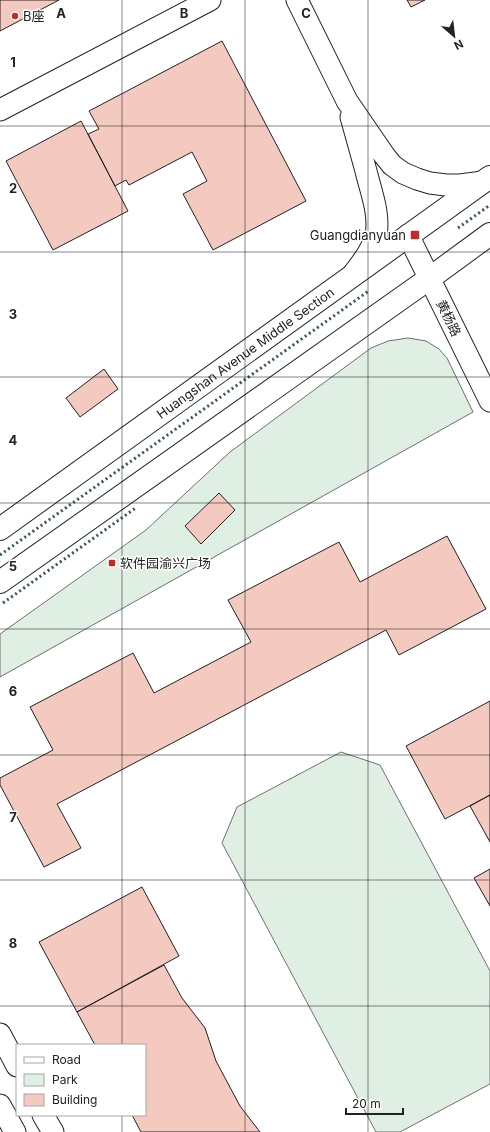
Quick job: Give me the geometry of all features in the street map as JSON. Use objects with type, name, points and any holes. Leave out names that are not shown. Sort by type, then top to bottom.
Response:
[{"type":"main road","name":"Huangshan Avenue Middle Section","points":[[0,530],[486,179]]},
{"type":"main road","points":[[0,582],[490,234]]},
{"type":"street","points":[[0,110],[210,0]]},
{"type":"street","points":[[297,0],[347,101],[392,165],[402,173],[430,183],[460,185],[486,179]]},
{"type":"street","points":[[347,101],[374,201],[377,221],[376,235],[372,246],[366,258],[352,275]]},
{"type":"street","name":"黄杨路","points":[[408,235],[490,401]]},
{"type":"street","points":[[0,1034],[16,1064]]},
{"type":"street","points":[[0,1104],[15,1132]]},
{"type":"street","points":[[45,1116],[53,1132]]},
{"type":"green space","points":[[408,338],[426,341],[439,349],[447,358],[473,412],[0,677],[0,634],[146,530],[230,452],[371,348],[388,341]]},
{"type":"green space","points":[[341,752],[380,765],[490,971],[490,1084],[400,1132],[376,1132],[222,843],[237,807]]},
{"type":"building","name":"B座","points":[[0,0],[59,0],[0,31]]},
{"type":"building","points":[[407,0],[425,0],[411,7]]},
{"type":"building","points":[[222,41],[306,201],[213,250],[183,194],[207,181],[192,152],[129,185],[126,180],[115,186],[88,134],[99,129],[89,111]]},
{"type":"building","points":[[81,121],[128,211],[53,250],[6,161]]},
{"type":"building","points":[[104,369],[118,389],[80,417],[66,398]]},
{"type":"building","points":[[219,493],[235,510],[201,544],[185,526]]},
{"type":"building","points":[[447,536],[486,609],[399,655],[386,630],[57,804],[81,848],[44,867],[0,785],[0,778],[53,750],[30,707],[133,653],[154,693],[251,642],[228,600],[339,542],[360,582]]},
{"type":"building","points":[[490,701],[490,795],[445,819],[406,746]]},
{"type":"building","points":[[490,795],[490,842],[470,806]]},
{"type":"building","points":[[490,869],[490,906],[474,878]]},
{"type":"building","points":[[142,887],[179,956],[77,1012],[39,942]]},
{"type":"building","points":[[164,965],[182,998],[205,1028],[216,1061],[240,1106],[260,1132],[141,1132],[133,1116],[146,1116],[146,1044],[94,1044],[77,1012]]},
{"type":"hedge","points":[[458,228],[490,205]]},
{"type":"hedge","points":[[0,555],[370,290]]},
{"type":"hedge","points":[[3,603],[137,507]]},
{"type":"place","name":"B座","points":[[15,16]]},
{"type":"place","name":"Guangdianyuan","points":[[415,235]]},
{"type":"place","name":"软件园渝兴广场","points":[[112,563]]}]
